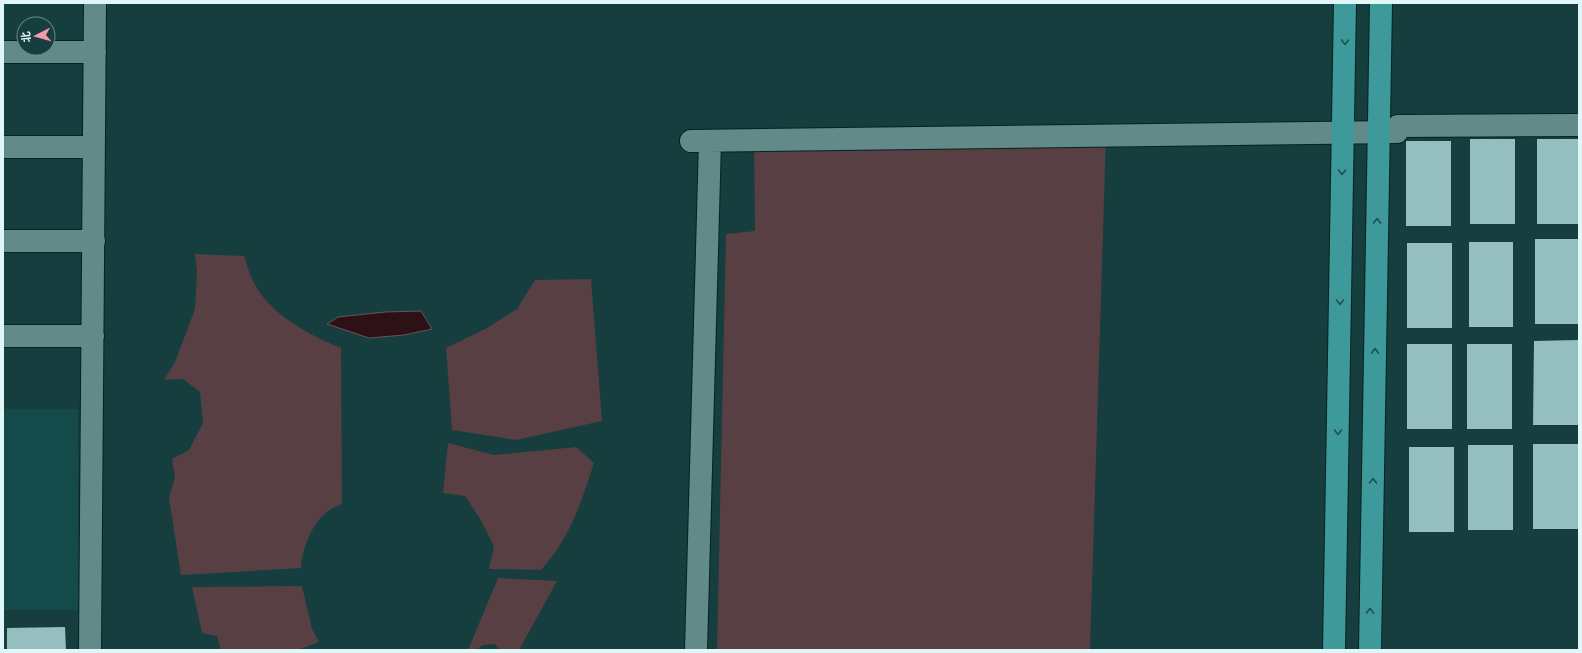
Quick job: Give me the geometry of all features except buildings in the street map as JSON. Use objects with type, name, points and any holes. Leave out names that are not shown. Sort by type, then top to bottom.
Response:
[{"type":"main road","points":[[1334,650],[1345,3]]},
{"type":"main road","points":[[1370,650],[1391,130],[1381,3]]},
{"type":"street","points":[[90,650],[95,3]]},
{"type":"street","points":[[3,52],[95,52]]},
{"type":"street","points":[[696,650],[701,141],[1343,133],[1391,130],[1579,125]]},
{"type":"street","points":[[3,147],[94,147]]},
{"type":"street","points":[[3,241],[94,241]]},
{"type":"street","points":[[3,336],[93,336]]},
{"type":"shaded area","points":[[1106,136],[1090,650],[717,650],[726,234],[755,231],[754,141]]},
{"type":"shaded area","points":[[195,254],[244,256],[254,283],[270,305],[292,323],[316,337],[341,348],[342,504],[328,511],[317,522],[303,553],[301,568],[181,575],[169,498],[175,477],[172,459],[189,450],[203,423],[200,392],[183,379],[164,380],[175,362],[195,309],[197,272]]},
{"type":"shaded area","points":[[591,279],[602,421],[516,440],[452,430],[446,348],[487,328],[517,309],[535,280]]},
{"type":"shaded area","points":[[421,311],[432,329],[404,335],[369,338],[327,324],[338,317],[385,312]]},
{"type":"shaded area","points":[[3,409],[78,409],[78,610],[3,610]]},
{"type":"shaded area","points":[[448,443],[494,455],[576,447],[594,463],[574,520],[560,545],[541,570],[489,569],[494,546],[479,517],[465,496],[443,493]]},
{"type":"shaded area","points":[[498,578],[557,581],[519,650],[500,650],[495,644],[483,645],[476,650],[468,650]]},
{"type":"shaded area","points":[[302,586],[312,629],[319,642],[298,650],[221,650],[217,636],[202,633],[192,587]]}]
